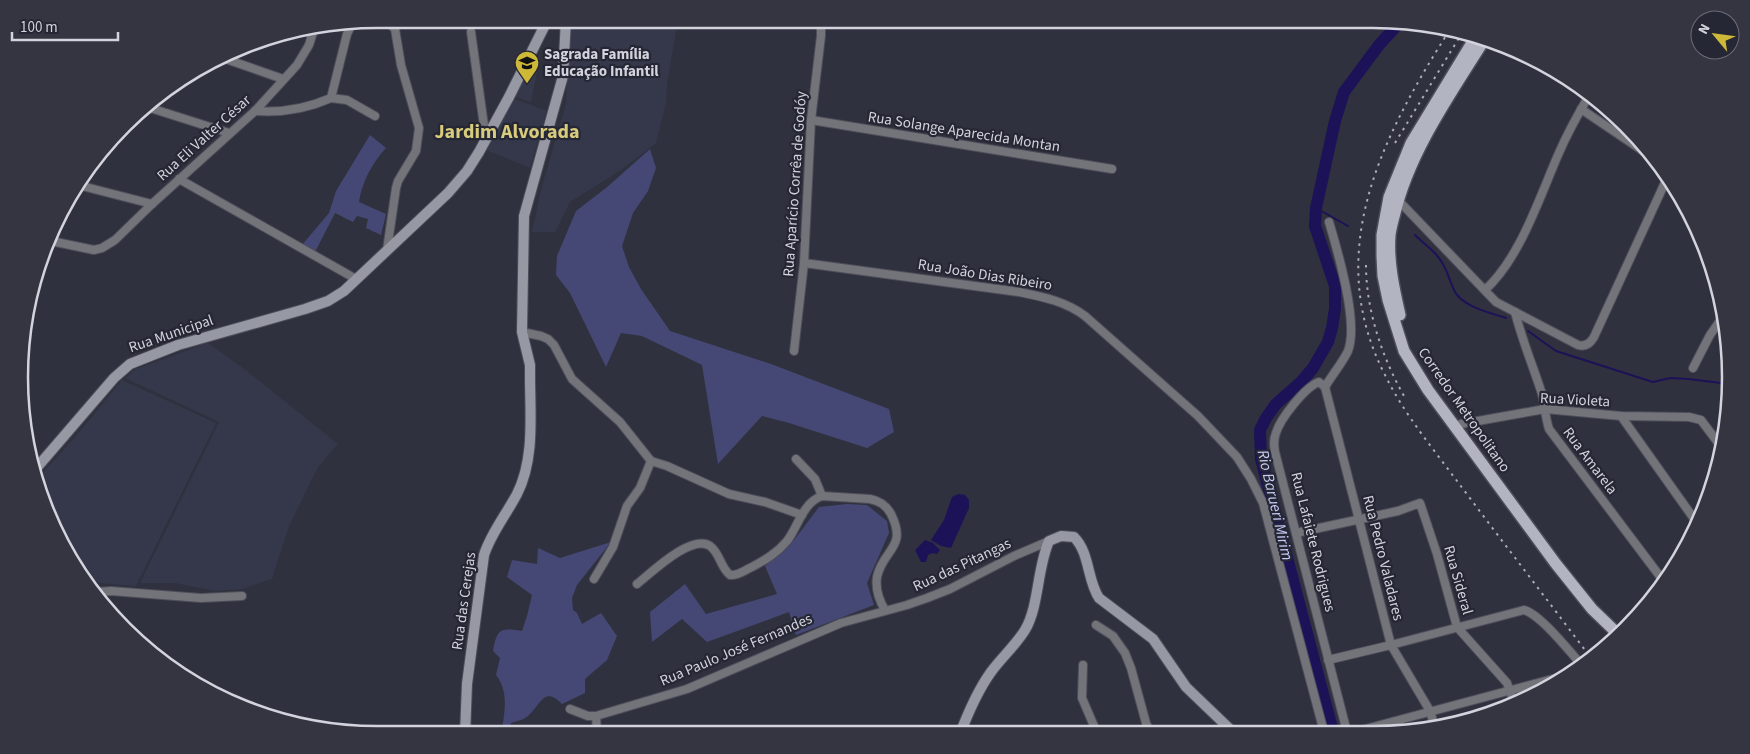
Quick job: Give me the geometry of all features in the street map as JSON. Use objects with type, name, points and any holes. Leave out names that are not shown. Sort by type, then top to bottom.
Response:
[{"type":"main road","name":"Rua Municipal","points":[[39,465],[114,378],[130,364],[178,344],[305,310],[328,301],[344,291],[467,172],[486,140],[543,28]]},
{"type":"main road","name":"Rua das Cerejas","points":[[465,726],[467,684],[484,555],[488,541],[517,494],[529,450],[530,365],[522,332],[524,216],[563,76],[566,28]]},
{"type":"main road","name":"Corredor Metropolitano","points":[[1472,42],[1409,147],[1389,196],[1382,235],[1383,276],[1388,300],[1404,351],[1410,363],[1556,564],[1592,609],[1614,630]]},
{"type":"main road","points":[[1481,45],[1409,168],[1398,200],[1390,234],[1390,261],[1394,291],[1403,326],[1418,362],[1431,384],[1575,581],[1619,625]]},
{"type":"main road","points":[[1398,200],[1395,194],[1409,147]]},
{"type":"main road","points":[[963,726],[991,672],[1025,630],[1031,616],[1043,556],[1049,541],[1069,536],[1074,537],[1078,541],[1088,564],[1094,591],[1099,598],[1153,640],[1186,687],[1227,726]]},
{"type":"street","points":[[331,98],[349,28]]},
{"type":"street","points":[[387,250],[396,188],[398,181],[416,151],[419,128],[401,64],[394,28]]},
{"type":"street","name":"Rua Aparício Corrêa de Godóy","points":[[794,351],[804,263],[811,120],[821,28]]},
{"type":"street","points":[[471,32],[486,140]]},
{"type":"street","name":"Rua Eli Valter César","points":[[55,242],[94,250],[102,248],[115,240],[255,111],[297,65],[312,33]]},
{"type":"street","points":[[229,60],[283,80]]},
{"type":"street","points":[[255,111],[285,112],[320,103],[331,98],[346,100],[375,116]]},
{"type":"street","points":[[1485,290],[1494,282],[1512,255],[1537,207],[1558,154],[1586,100]]},
{"type":"street","points":[[153,109],[229,133]]},
{"type":"street","points":[[1581,109],[1634,145]]},
{"type":"street","name":"Rua Solange Aparecida Montan","points":[[811,120],[1112,169]]},
{"type":"street","points":[[179,179],[356,280]]},
{"type":"street","points":[[1398,200],[1496,302],[1582,346],[1590,344],[1594,338],[1664,184]]},
{"type":"street","points":[[84,186],[152,204]]},
{"type":"street","points":[[1325,387],[1348,351],[1351,333],[1349,308],[1329,222]]},
{"type":"street","name":"Rua João Dias Ribeiro","points":[[804,263],[1052,298],[1075,309],[1117,343],[1198,416],[1237,458],[1251,479],[1263,504],[1322,726]]},
{"type":"street","name":"Rua Amarela","points":[[1515,312],[1520,333],[1543,398],[1549,429],[1660,577]]},
{"type":"street","points":[[1693,368],[1719,323]]},
{"type":"street","points":[[522,332],[541,336],[548,339],[554,345],[572,379],[620,422],[651,462],[668,466],[730,494],[765,502],[802,515]]},
{"type":"street","name":"Rua Lafaiete Rodrigues","points":[[1325,387],[1319,382],[1308,388],[1282,421],[1276,431],[1274,441],[1345,726]]},
{"type":"street","name":"Rua Pedro Valadares","points":[[1325,387],[1391,646],[1430,711],[1433,721]]},
{"type":"street","name":"Rua Violeta","points":[[1461,424],[1545,409],[1621,416],[1689,417],[1701,420],[1717,441]]},
{"type":"street","points":[[1621,416],[1693,517]]},
{"type":"street","points":[[796,459],[815,479],[822,496]]},
{"type":"street","points":[[594,579],[613,547],[627,506],[640,488],[651,462]]},
{"type":"street","points":[[637,584],[681,550],[697,543],[712,546],[726,572],[738,574],[776,552],[787,541],[812,501],[822,496],[878,500],[888,508],[897,527],[898,535],[878,576],[876,587],[878,599],[884,610]]},
{"type":"street","name":"Rua Sideral","points":[[1359,520],[1398,511],[1420,503],[1438,554],[1457,627],[1507,683],[1512,697]]},
{"type":"street","points":[[1296,533],[1359,520]]},
{"type":"street","name":"Rua das Pitangas","points":[[884,610],[907,605],[950,589],[999,563],[1049,541]]},
{"type":"street","points":[[101,592],[201,598],[242,596]]},
{"type":"street","name":"Rua Paulo José Fernandes","points":[[570,710],[588,716],[596,716],[612,713],[688,689],[841,623],[884,610]]},
{"type":"street","points":[[1328,660],[1391,646],[1517,610],[1528,611],[1544,624],[1578,660]]},
{"type":"street","points":[[1096,625],[1113,636],[1124,653],[1131,668],[1147,726]]},
{"type":"street","points":[[1083,665],[1082,698],[1094,726]]},
{"type":"street","points":[[1376,726],[1548,680]]},
{"type":"street","points":[[596,716],[597,726]]},
{"type":"shaded area","points":[[570,28],[676,28],[667,84],[666,103],[656,143],[621,170],[570,202],[555,232],[532,232],[542,186],[566,104]]},
{"type":"shaded area","name":"Sagrada Família Educação Infantil","points":[[526,69],[537,72],[531,102],[513,96]]},
{"type":"shaded area","points":[[512,98],[547,111],[530,168],[486,150]]},
{"type":"shaded area","points":[[370,135],[386,148],[368,173],[359,202],[386,214],[381,235],[366,228],[368,219],[357,216],[353,222],[335,213],[315,252],[302,245],[329,213],[336,191]]},
{"type":"shaded area","points":[[650,149],[656,168],[648,191],[633,213],[622,246],[629,267],[641,289],[670,331],[771,364],[889,409],[894,432],[867,448],[762,416],[718,464],[702,365],[642,336],[621,333],[606,367],[570,293],[556,275],[557,256],[576,211],[606,188]]},
{"type":"shaded area","points":[[208,343],[247,371],[338,444],[318,467],[289,526],[272,579],[242,589],[215,591],[175,583],[140,583],[219,422],[125,378],[136,369]]},
{"type":"shaded area","points":[[122,380],[216,423],[136,586],[95,583],[74,552],[54,511],[41,474],[77,435]]},
{"type":"shaded area","points":[[958,494],[965,495],[969,500],[969,508],[951,548],[941,546],[931,540],[944,520],[952,497]]},
{"type":"shaded area","points":[[847,504],[867,505],[887,521],[889,533],[867,583],[874,605],[796,635],[789,612],[707,642],[682,619],[652,642],[650,612],[685,584],[706,614],[777,594],[765,566],[794,540],[819,507]]},
{"type":"shaded area","points":[[925,540],[933,543],[940,550],[937,554],[928,555],[926,562],[921,562],[915,550]]},
{"type":"shaded area","points":[[611,542],[577,585],[572,598],[573,610],[577,613],[582,624],[601,613],[617,636],[607,660],[585,679],[585,693],[562,704],[556,699],[547,697],[527,717],[511,723],[510,726],[502,726],[505,697],[496,675],[500,658],[493,651],[496,638],[501,631],[522,631],[532,595],[507,577],[512,560],[537,564],[538,548],[560,558]]},
{"type":"waterway","name":"Rio Barueri Mirim","points":[[1331,726],[1261,459],[1260,430],[1276,404],[1301,382],[1313,368],[1328,342],[1335,309],[1335,286],[1315,226],[1316,208],[1335,121],[1344,92],[1379,45],[1394,28]]},
{"type":"waterway","points":[[1316,208],[1348,226]]},
{"type":"waterway","points":[[1415,235],[1441,261],[1455,292],[1462,300],[1480,310],[1506,318]]},
{"type":"waterway","points":[[1528,331],[1556,351],[1653,382],[1670,378],[1722,383]]},
{"type":"railway","points":[[1446,35],[1402,112],[1382,154],[1368,197],[1360,241],[1359,286],[1367,331],[1386,377],[1409,416],[1587,653]]},
{"type":"railway","points":[[1395,143],[1459,38]]},
{"type":"railway","points":[[1366,265],[1372,316],[1382,349],[1404,396]]},
{"type":"place","name":"Sagrada Família Educação Infantil","points":[[527,84]]},
{"type":"district","name":"Jardim Alvorada","points":[[507,132]]}]
